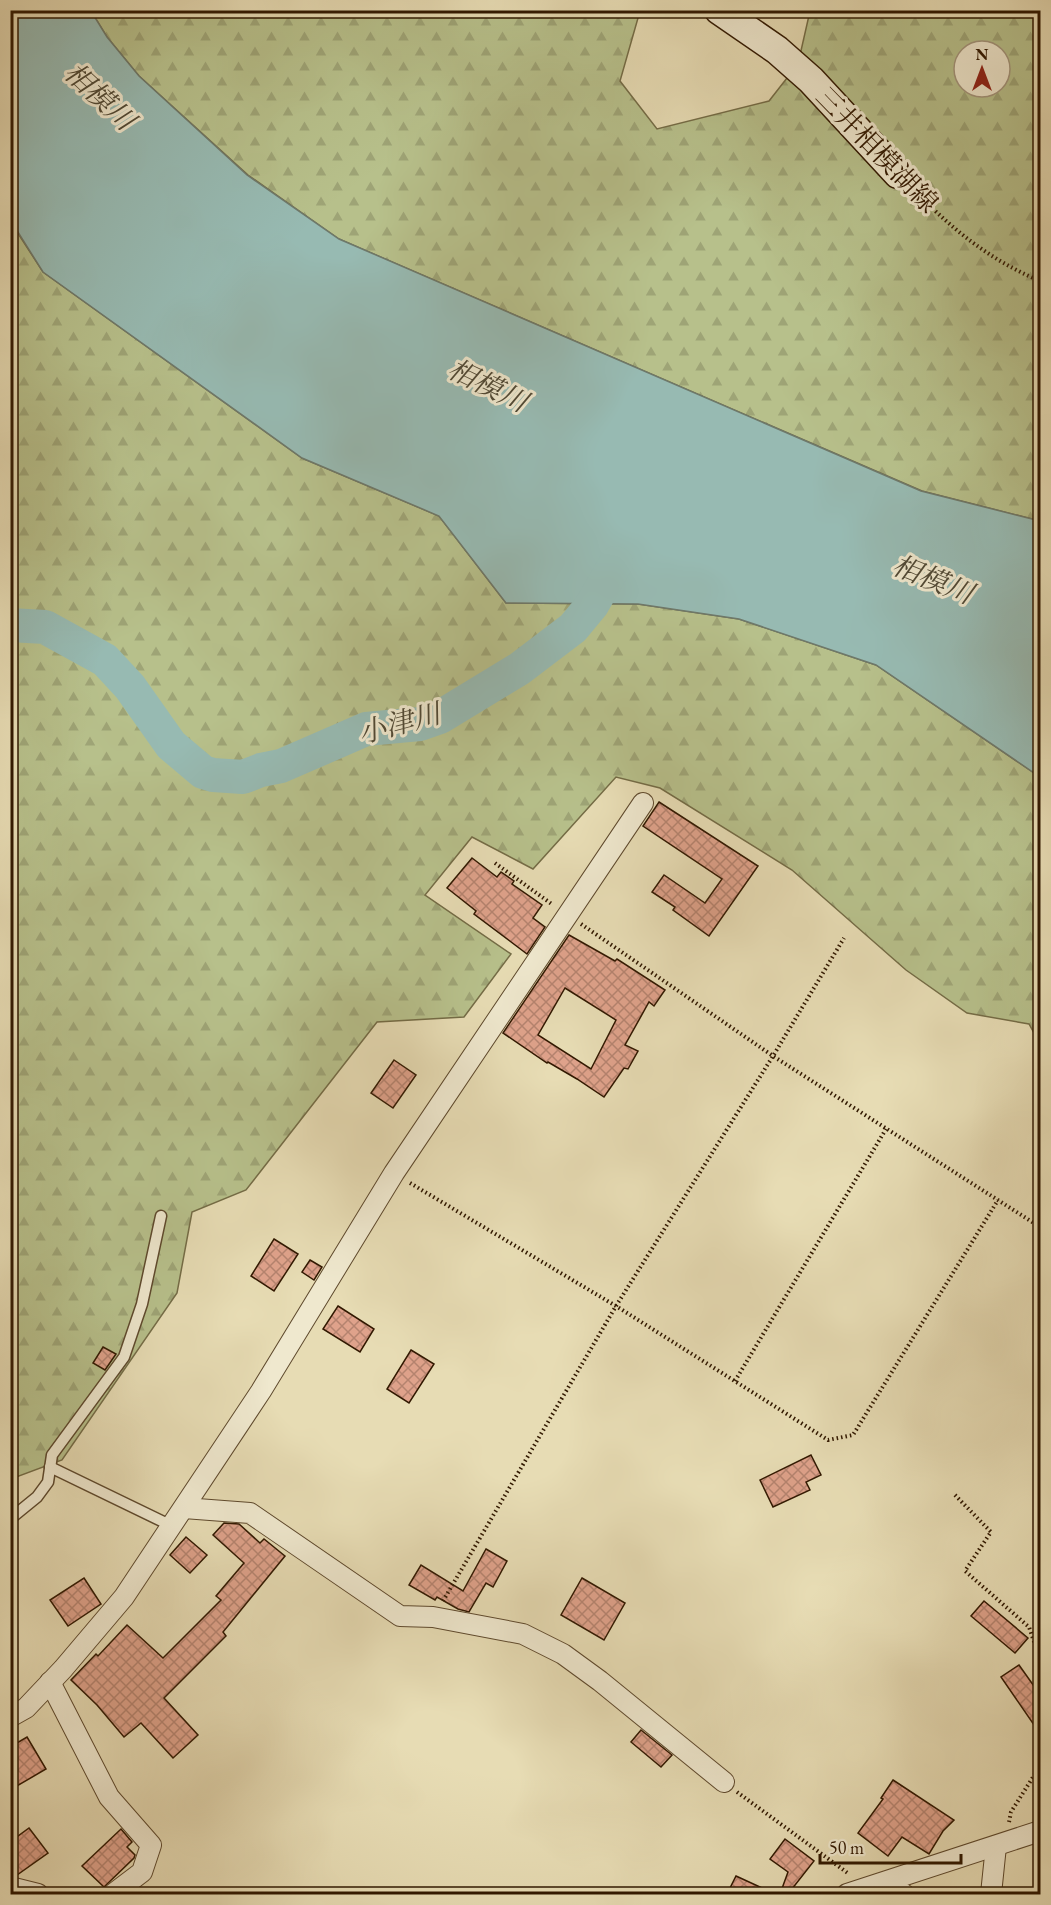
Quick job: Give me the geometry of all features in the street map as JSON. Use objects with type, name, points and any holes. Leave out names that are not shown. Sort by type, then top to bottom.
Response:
[{"type":"main road","name":"三井相模湖線","points":[[719,10],[777,50],[811,80],[898,174]]},
{"type":"street","points":[[10,1717],[26,1708],[124,1597],[261,1391],[394,1173],[643,803]]},
{"type":"street","points":[[184,1508],[250,1513],[400,1616],[433,1617],[523,1634],[563,1654],[724,1782]]},
{"type":"street","points":[[50,1682],[110,1797],[151,1845],[142,1872],[113,1894]]},
{"type":"street","points":[[847,1894],[1041,1831]]},
{"type":"street","points":[[991,1894],[1001,1844]]},
{"type":"street","points":[[874,1886],[903,1894]]},
{"type":"street","points":[[10,1887],[38,1894]]},
{"type":"lane","points":[[10,1519],[37,1497],[48,1482],[52,1455],[124,1357],[142,1304],[161,1216]]},
{"type":"lane","points":[[50,1467],[172,1526]]},
{"type":"path","name":"三井相模湖線","points":[[898,174],[947,224],[1014,270],[1041,281]]},
{"type":"path","points":[[495,863],[773,1056],[1041,1227]]},
{"type":"path","points":[[433,1617],[616,1306],[844,938]]},
{"type":"path","points":[[735,1382],[886,1129]]},
{"type":"path","points":[[394,1173],[616,1306],[828,1440],[853,1436],[998,1200]]},
{"type":"path","points":[[955,1495],[991,1532],[965,1571],[1029,1627],[1041,1659]]},
{"type":"path","points":[[1001,1844],[1011,1812],[1041,1766]]},
{"type":"path","points":[[724,1782],[874,1886]]},
{"type":"green space","points":[[91,11],[640,11],[620,81],[657,129],[769,101],[798,64],[810,11],[1040,11],[1040,521],[922,491],[339,239],[248,175],[139,76],[107,37]]},
{"type":"green space","points":[[10,221],[43,272],[302,458],[439,516],[506,603],[638,604],[739,619],[876,665],[1040,777],[1040,1044],[1029,1024],[967,1013],[906,970],[792,870],[660,788],[616,777],[533,869],[472,837],[425,895],[511,954],[464,1017],[377,1022],[246,1190],[192,1212],[177,1293],[62,1460],[11,1479]]},
{"type":"water","name":"相模川","points":[[11,10],[91,11],[107,37],[139,76],[247,175],[339,239],[921,491],[1040,521],[1040,777],[876,665],[739,619],[638,604],[506,603],[439,516],[302,458],[43,272],[11,221]]},
{"type":"building","points":[[659,802],[758,866],[709,936],[673,910],[675,907],[652,892],[664,875],[705,903],[722,879],[643,826]]},
{"type":"building","points":[[472,858],[497,877],[501,872],[514,881],[512,884],[542,905],[533,918],[545,927],[527,954],[474,914],[476,911],[447,888]]},
{"type":"building","points":[[569,935],[615,961],[617,959],[665,990],[654,1006],[649,1002],[625,1045],[638,1051],[628,1069],[624,1068],[604,1097],[503,1033]],"holes":[[[565,988],[616,1020],[591,1069],[538,1035]]]},
{"type":"building","points":[[394,1060],[416,1075],[393,1108],[371,1093]]},
{"type":"building","points":[[274,1239],[298,1254],[274,1291],[251,1276]]},
{"type":"building","points":[[310,1260],[322,1267],[314,1280],[302,1272]]},
{"type":"building","points":[[338,1306],[374,1329],[360,1352],[323,1329]]},
{"type":"building","points":[[103,1347],[116,1354],[105,1370],[93,1363]]},
{"type":"building","points":[[411,1350],[434,1364],[409,1403],[387,1389]]},
{"type":"building","points":[[811,1455],[821,1475],[806,1482],[810,1490],[773,1507],[760,1480]]},
{"type":"building","points":[[224,1523],[239,1524],[260,1543],[264,1539],[285,1556],[223,1632],[226,1636],[164,1698],[198,1735],[173,1758],[141,1723],[124,1737],[97,1705],[71,1680],[127,1625],[163,1658],[221,1600],[216,1596],[244,1563],[213,1535]]},
{"type":"building","points":[[186,1537],[207,1555],[190,1573],[170,1555]]},
{"type":"building","points":[[486,1549],[507,1561],[493,1587],[486,1583],[469,1612],[458,1609],[437,1597],[435,1600],[409,1585],[421,1565],[463,1591]]},
{"type":"building","points":[[84,1578],[101,1604],[68,1626],[50,1600]]},
{"type":"building","points":[[582,1578],[625,1603],[604,1640],[561,1615]]},
{"type":"building","points":[[984,1601],[1028,1638],[1015,1653],[971,1616]]},
{"type":"building","points":[[1019,1665],[1041,1696],[1041,1735],[1001,1677]]},
{"type":"building","points":[[641,1730],[672,1755],[661,1767],[631,1742]]},
{"type":"building","points":[[27,1737],[46,1769],[10,1790],[10,1747]]},
{"type":"building","points":[[893,1780],[954,1820],[943,1831],[929,1854],[902,1837],[888,1856],[858,1833],[883,1799],[881,1798]]},
{"type":"building","points":[[29,1828],[48,1853],[17,1875],[10,1866],[10,1842]]},
{"type":"building","points":[[121,1829],[132,1842],[127,1847],[135,1855],[104,1887],[82,1866]]},
{"type":"building","points":[[785,1839],[814,1861],[788,1894],[780,1894],[788,1872],[770,1859]]},
{"type":"building","points":[[736,1876],[775,1894],[727,1894]]},
{"type":"waterway","name":"小津川","points":[[10,625],[45,627],[105,660],[130,687],[171,745],[203,772],[243,777],[281,766],[366,729],[420,724],[440,717],[519,669],[573,628],[592,605],[616,563]]}]
